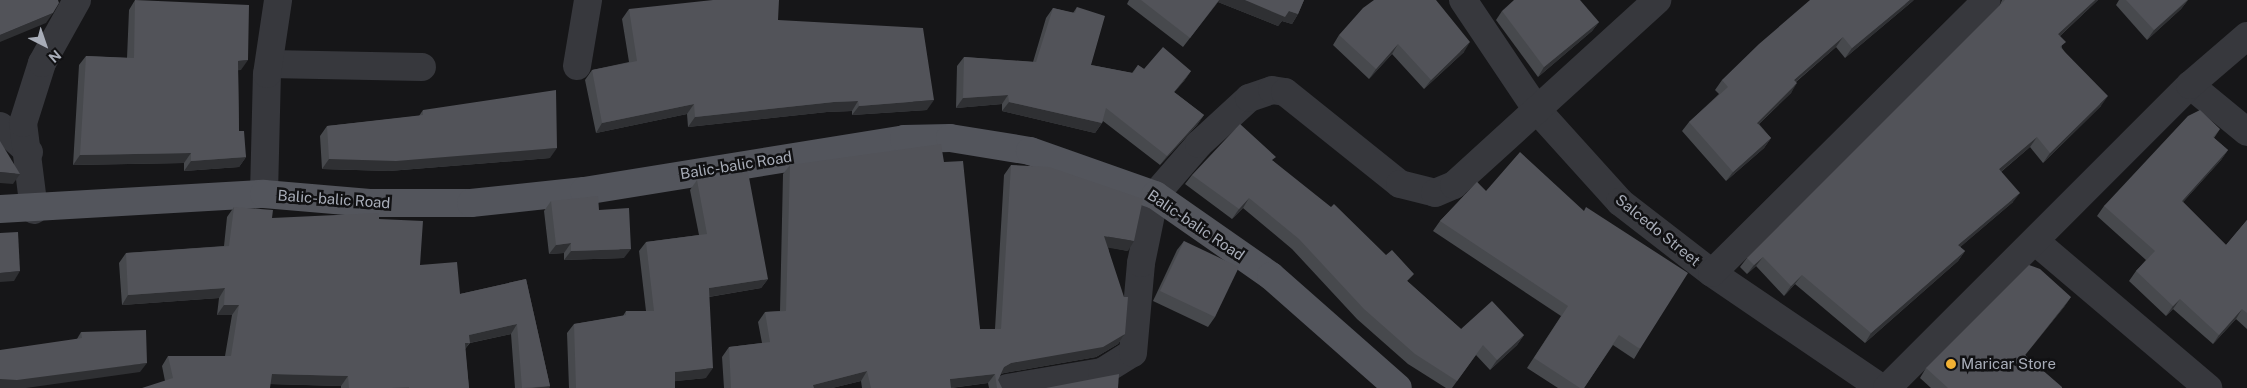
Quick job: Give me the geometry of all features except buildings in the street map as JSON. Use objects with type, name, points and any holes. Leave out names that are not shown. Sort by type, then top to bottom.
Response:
[{"type":"main road","name":"Balic-balic Road","points":[[0,209],[34,210],[264,194],[370,203],[471,203],[584,191],[904,139],[950,138],[1030,151],[1155,195],[1271,276],[1398,388]]},
{"type":"street","points":[[34,210],[29,152],[24,123],[37,80],[77,0]]},
{"type":"street","points":[[264,194],[269,64],[278,0]]},
{"type":"street","points":[[578,66],[588,0]]},
{"type":"street","name":"Salcedo Street","points":[[1463,0],[1538,110],[1620,202],[1712,273],[1881,388]]},
{"type":"street","points":[[1007,388],[1102,372],[1133,352],[1140,263],[1155,195],[1200,144],[1249,98],[1272,90],[1284,92],[1400,184],[1435,193],[1454,185],[1657,0]]},
{"type":"street","points":[[1712,273],[1987,0]]},
{"type":"street","points":[[1887,388],[2036,242],[2190,85],[2247,36]]},
{"type":"street","points":[[269,64],[422,67]]},
{"type":"street","points":[[2190,85],[2247,132]]},
{"type":"street","points":[[0,126],[29,152]]},
{"type":"street","points":[[2036,242],[2208,388]]},
{"type":"place","name":"Maricar Store","points":[[1951,364]]}]
